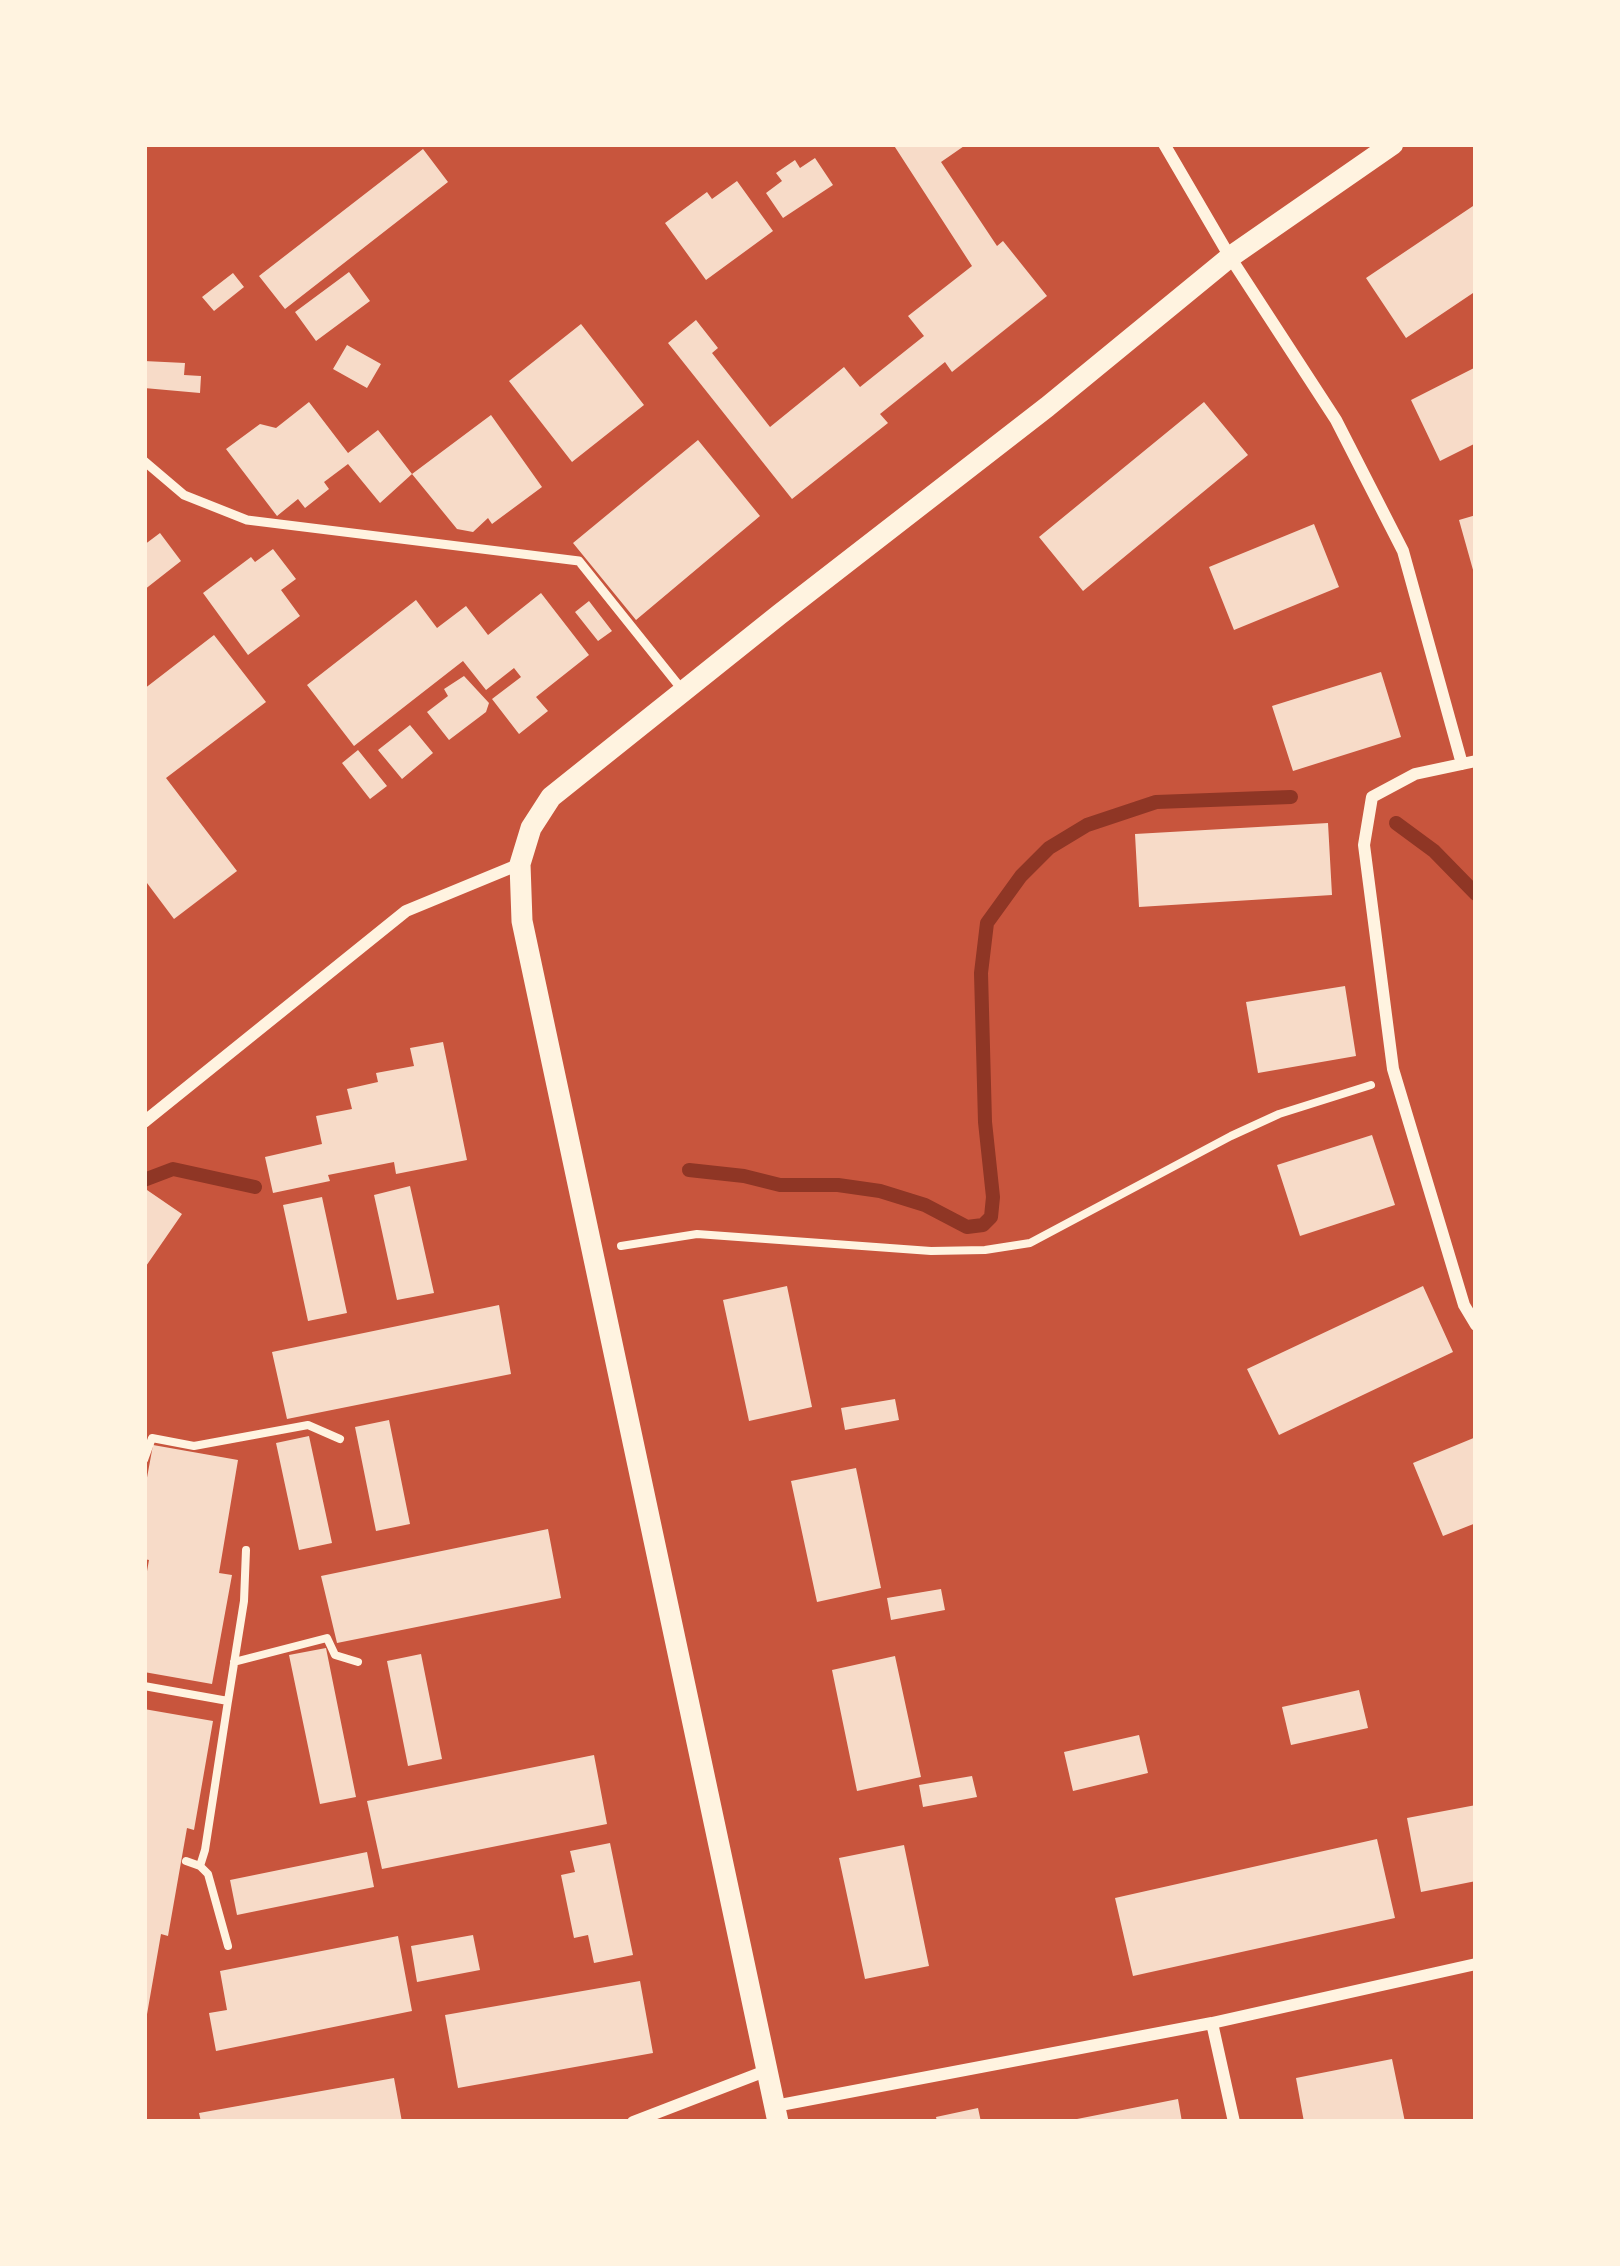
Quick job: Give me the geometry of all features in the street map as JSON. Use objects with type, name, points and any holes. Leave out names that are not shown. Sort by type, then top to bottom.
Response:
[{"type":"street","points":[[1164,144],[1229,257],[1336,420],[1403,551],[1469,762],[1415,773],[1372,797],[1364,845],[1396,1078],[1464,1305],[1476,1325]]},
{"type":"street","points":[[1393,144],[1229,257],[551,797],[531,827],[520,864],[522,921],[776,2114],[1476,1964]]},
{"type":"street","points":[[144,1122],[406,911],[520,864]]},
{"type":"street","points":[[1212,2023],[1234,2122]]},
{"type":"street","points":[[633,2122],[768,2070]]},
{"type":"lane","points":[[144,461],[184,495],[247,520],[579,561],[684,692]]},
{"type":"path","points":[[592,1252],[697,1234],[931,1251],[1030,1243],[1263,1121],[1396,1078]]},
{"type":"path","points":[[144,1460],[152,1438],[194,1446],[308,1425],[340,1438]]},
{"type":"path","points":[[200,1866],[244,1601],[246,1550]]},
{"type":"path","points":[[234,1662],[328,1638],[335,1655],[358,1662]]},
{"type":"path","points":[[144,1686],[228,1701]]},
{"type":"path","points":[[186,1861],[208,1874],[228,1946]]},
{"type":"building","points":[[893,144],[967,144],[941,162],[997,246],[1003,241],[1047,296],[952,372],[945,362],[880,414],[888,423],[792,499],[668,343],[696,320],[718,348],[712,353],[770,427],[844,367],[860,387],[924,336],[908,316],[972,266]]},
{"type":"building","points":[[423,149],[448,182],[285,309],[259,276]]},
{"type":"building","points":[[815,158],[833,185],[783,218],[766,193],[782,181],[776,173],[795,160],[800,168]]},
{"type":"building","points":[[737,181],[773,231],[706,280],[665,223],[707,192],[712,199]]},
{"type":"building","points":[[1476,204],[1476,291],[1406,338],[1366,278]]},
{"type":"building","points":[[349,272],[370,301],[316,341],[295,312]]},
{"type":"building","points":[[233,273],[244,287],[214,311],[202,297]]},
{"type":"building","points":[[581,324],[644,405],[572,462],[509,381]]},
{"type":"building","points":[[347,345],[381,364],[367,388],[333,369]]},
{"type":"building","points":[[144,361],[185,363],[184,375],[201,376],[200,393],[144,388]]},
{"type":"building","points":[[1476,367],[1476,443],[1440,461],[1411,400]]},
{"type":"building","points":[[309,402],[348,453],[378,430],[412,474],[380,503],[348,464],[324,482],[329,489],[305,508],[298,499],[277,516],[226,449],[260,424],[276,428]]},
{"type":"building","points":[[1204,402],[1248,455],[1083,591],[1039,537]]},
{"type":"building","points":[[491,415],[542,487],[492,524],[488,518],[473,532],[457,529],[412,474]]},
{"type":"building","points":[[698,440],[760,516],[636,620],[573,543]]},
{"type":"building","points":[[1476,515],[1476,577],[1475,577],[1459,520]]},
{"type":"building","points":[[1314,524],[1339,587],[1234,630],[1209,567]]},
{"type":"building","points":[[160,533],[181,561],[144,590],[144,545]]},
{"type":"building","points":[[273,549],[296,579],[281,590],[300,616],[248,655],[203,593],[251,557],[255,562]]},
{"type":"building","points":[[541,593],[589,655],[536,697],[548,711],[519,734],[492,699],[521,677],[514,668],[486,690],[463,661],[354,746],[307,685],[416,600],[437,628],[466,606],[488,635]]},
{"type":"building","points":[[589,601],[612,631],[598,641],[575,612]]},
{"type":"building","points":[[214,635],[266,702],[166,778],[237,871],[174,919],[144,879],[144,689]]},
{"type":"building","points":[[1381,672],[1401,737],[1293,771],[1272,706]]},
{"type":"building","points":[[464,676],[489,703],[486,712],[449,740],[427,712],[448,696],[444,689]]},
{"type":"building","points":[[410,725],[433,753],[402,779],[378,750]]},
{"type":"building","points":[[358,750],[387,786],[370,799],[342,763]]},
{"type":"building","points":[[1328,823],[1332,895],[1139,907],[1135,834]]},
{"type":"building","points":[[1345,986],[1356,1056],[1258,1073],[1246,1002]]},
{"type":"building","points":[[443,1042],[467,1160],[396,1174],[394,1162],[328,1175],[330,1181],[273,1193],[265,1157],[322,1144],[316,1116],[352,1109],[347,1089],[378,1082],[376,1073],[414,1066],[410,1048]]},
{"type":"building","points":[[1372,1135],[1395,1205],[1300,1236],[1277,1165]]},
{"type":"building","points":[[410,1186],[434,1293],[397,1300],[374,1195]]},
{"type":"building","points":[[147,1190],[182,1214],[144,1269],[144,1195]]},
{"type":"building","points":[[322,1197],[347,1313],[308,1321],[283,1205]]},
{"type":"building","points":[[787,1286],[812,1407],[749,1421],[723,1300]]},
{"type":"building","points":[[1423,1286],[1453,1352],[1279,1435],[1247,1369]]},
{"type":"building","points":[[499,1305],[511,1374],[287,1419],[272,1352]]},
{"type":"building","points":[[895,1399],[899,1420],[845,1430],[841,1408]]},
{"type":"building","points":[[389,1420],[410,1524],[376,1531],[355,1427]]},
{"type":"building","points":[[309,1436],[332,1543],[299,1550],[276,1443]]},
{"type":"building","points":[[1476,1437],[1476,1523],[1443,1536],[1413,1463]]},
{"type":"building","points":[[153,1445],[238,1460],[219,1573],[232,1575],[212,1684],[144,1672],[144,1588],[149,1560],[144,1559],[144,1494]]},
{"type":"building","points":[[856,1468],[881,1588],[817,1602],[791,1481]]},
{"type":"building","points":[[548,1529],[561,1598],[337,1643],[321,1576]]},
{"type":"building","points":[[941,1589],[945,1610],[891,1620],[887,1598]]},
{"type":"building","points":[[326,1648],[356,1797],[320,1804],[289,1655]]},
{"type":"building","points":[[421,1654],[442,1759],[408,1766],[387,1661]]},
{"type":"building","points":[[895,1656],[921,1777],[857,1791],[832,1670]]},
{"type":"building","points":[[1359,1690],[1368,1728],[1291,1745],[1282,1707]]},
{"type":"building","points":[[144,1709],[213,1721],[194,1830],[187,1828],[168,1936],[161,1934],[146,2020]]},
{"type":"building","points":[[1139,1735],[1148,1773],[1073,1791],[1064,1752]]},
{"type":"building","points":[[594,1755],[607,1824],[382,1869],[367,1801]]},
{"type":"building","points":[[972,1776],[977,1797],[923,1807],[919,1785]]},
{"type":"building","points":[[1476,1805],[1476,1881],[1421,1892],[1407,1818]]},
{"type":"building","points":[[1377,1839],[1395,1918],[1133,1976],[1115,1898]]},
{"type":"building","points":[[610,1843],[633,1955],[594,1963],[588,1935],[574,1938],[561,1875],[575,1872],[570,1851]]},
{"type":"building","points":[[904,1845],[929,1966],[865,1979],[839,1858]]},
{"type":"building","points":[[367,1852],[374,1887],[237,1915],[230,1880]]},
{"type":"building","points":[[473,1935],[480,1970],[417,1982],[411,1946]]},
{"type":"building","points":[[398,1936],[412,2011],[216,2051],[209,2013],[227,2010],[220,1971]]},
{"type":"building","points":[[640,1981],[653,2053],[458,2088],[445,2015]]},
{"type":"building","points":[[1392,2059],[1405,2122],[1304,2122],[1296,2078]]},
{"type":"building","points":[[394,2078],[402,2122],[201,2122],[199,2113]]},
{"type":"building","points":[[1178,2099],[1182,2122],[1072,2120]]},
{"type":"building","points":[[978,2108],[981,2122],[937,2122],[936,2117]]},
{"type":"waterway","points":[[689,1170],[780,1185],[880,1191],[925,1205],[967,1227],[983,1225],[991,1217],[993,1197],[985,1122],[981,973],[987,923],[1021,876],[1049,848],[1087,825],[1156,802],[1291,797]]},
{"type":"waterway","points":[[1396,823],[1434,851],[1476,894]]},
{"type":"waterway","points":[[144,1180],[173,1169],[255,1187]]}]
